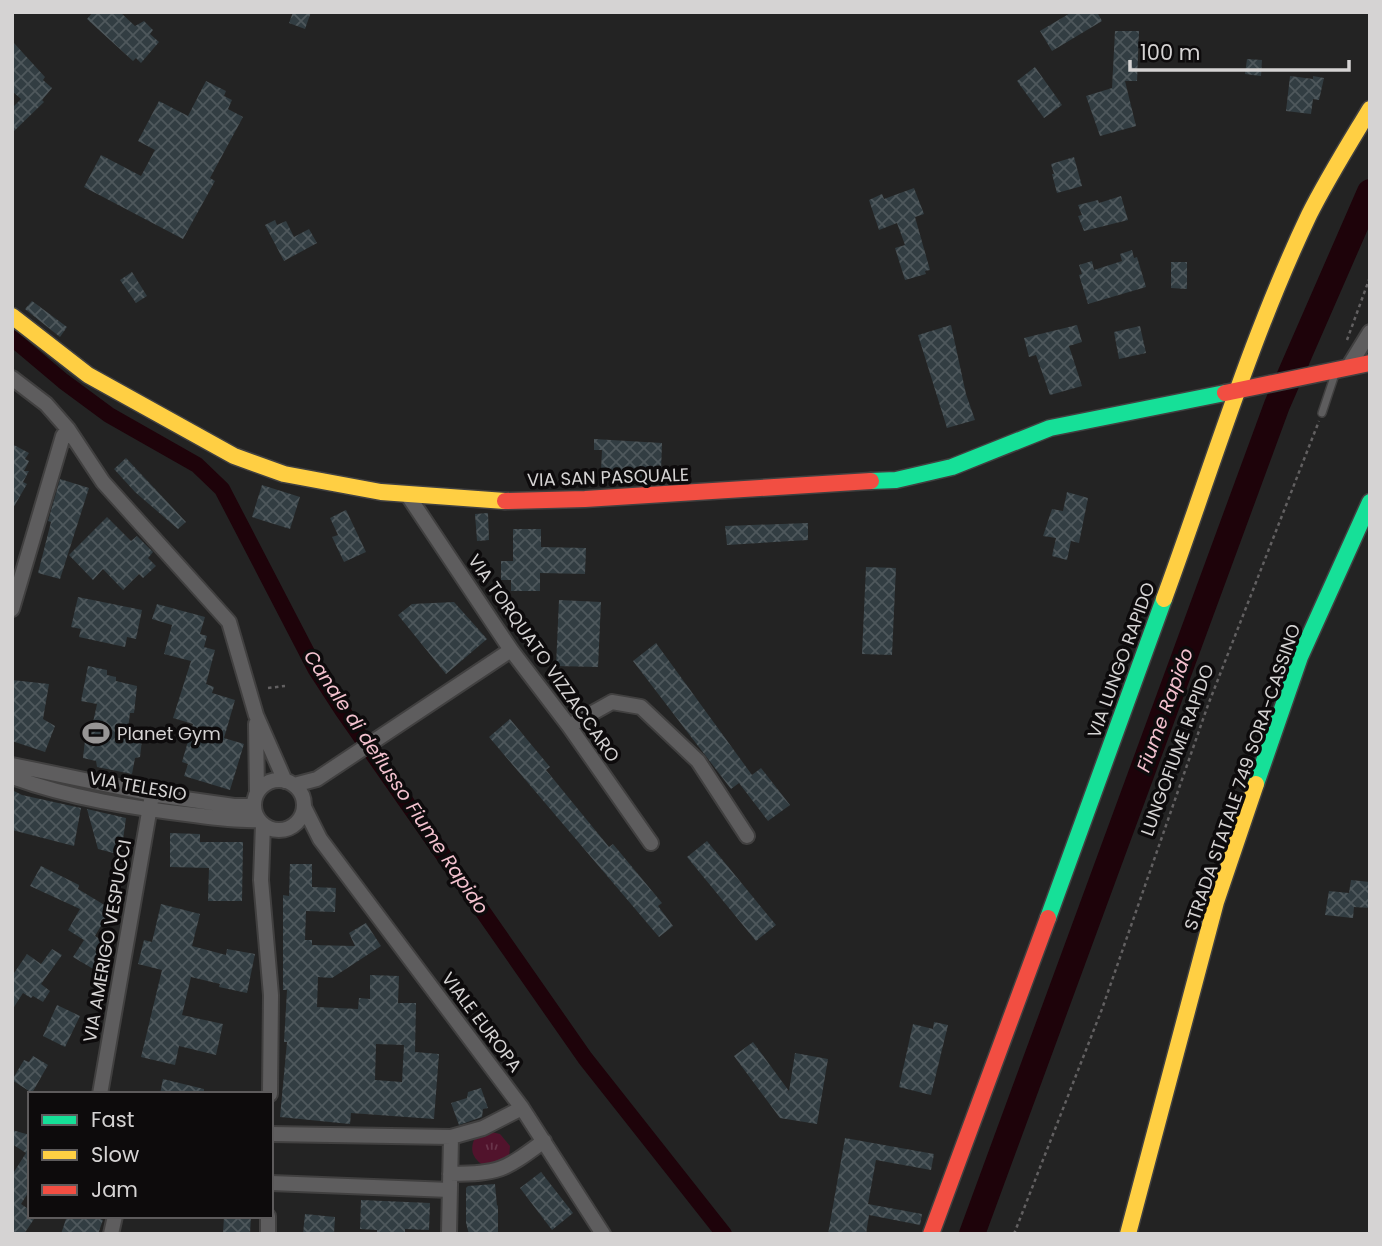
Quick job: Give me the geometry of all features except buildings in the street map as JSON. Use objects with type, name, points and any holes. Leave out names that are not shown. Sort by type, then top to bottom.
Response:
[{"type":"main road","name":"VIA LUNGO RAPIDO","points":[[931,1234],[1287,264],[1347,143],[1370,109]]},
{"type":"main road","name":"VIA SAN PASQUALE","points":[[12,316],[88,375],[234,456],[284,474],[381,492],[505,501],[585,499],[896,480],[951,467],[1050,428],[1370,363]]},
{"type":"main road","name":"STRADA STATALE 749 SORA-CASSINO","points":[[1128,1234],[1216,902],[1300,657],[1370,502]]},
{"type":"street","points":[[1338,369],[1370,332]]},
{"type":"street","points":[[12,378],[46,404],[68,429],[103,482],[229,622],[256,715],[290,783],[304,803]]},
{"type":"street","points":[[12,609],[63,436],[68,429]]},
{"type":"street","name":"VIA TORQUATO VIZZACCARO","points":[[407,494],[511,650],[569,726],[651,843]]},
{"type":"street","points":[[258,811],[269,782],[290,783],[317,779],[511,650]]},
{"type":"street","points":[[569,726],[612,702],[641,707],[698,761],[747,836]]},
{"type":"street","points":[[256,715],[258,811],[271,995],[270,1092]]},
{"type":"street","name":"VIA TELESIO","points":[[12,765],[152,794],[258,811]]},
{"type":"street","name":"VIA TELESIO","points":[[12,777],[34,785],[149,810],[236,820],[258,811]]},
{"type":"street","points":[[261,863],[274,838],[291,826],[317,779]]},
{"type":"street","name":"VIA AMERIGO VESPUCCI","points":[[100,1092],[152,794]]},
{"type":"street","name":"VIALE EUROPA","points":[[304,803],[320,839],[522,1108],[603,1234]]},
{"type":"street","points":[[258,811],[279,830],[291,826]]},
{"type":"street","name":"VIALE EUROPA","points":[[291,826],[320,839]]},
{"type":"street","points":[[273,1134],[452,1137],[483,1128],[522,1108]]},
{"type":"street","points":[[449,1234],[452,1137]]},
{"type":"street","points":[[450,1174],[489,1173],[509,1167],[544,1141]]},
{"type":"street","points":[[273,1183],[450,1190]]},
{"type":"lane","points":[[1322,413],[1338,369]]},
{"type":"path","points":[[1345,346],[1370,277]]},
{"type":"path","name":"LUNGOFIUME RAPIDO","points":[[1014,1234],[1102,1009],[1208,705],[1322,413]]},
{"type":"path","points":[[268,688],[285,686]]},
{"type":"green space","points":[[487,1131],[500,1134],[510,1146],[509,1158],[490,1169],[478,1161],[472,1150],[474,1140]]},
{"type":"waterway","name":"Fiume Rapido","points":[[972,1234],[1277,405],[1370,192]]},
{"type":"waterway","name":"Canale di deflusso Fiume Rapido","points":[[12,338],[109,415],[197,465],[222,489],[316,670],[342,710],[585,1058],[724,1234]]},
{"type":"traffic: fast","points":[[871,481],[896,480],[952,467],[1050,428],[1225,393]]},
{"type":"traffic: fast","points":[[1256,784],[1300,657],[1370,502]]},
{"type":"traffic: fast","points":[[1048,918],[1164,599]]},
{"type":"traffic: slow","points":[[1164,599],[1268,309],[1309,215],[1370,109]]},
{"type":"traffic: slow","points":[[12,316],[88,375],[234,456],[284,474],[381,492],[505,501]]},
{"type":"traffic: slow","points":[[1128,1234],[1216,902],[1256,784]]},
{"type":"traffic: jam","points":[[1225,393],[1370,363]]},
{"type":"traffic: jam","points":[[505,501],[585,499],[871,481]]},
{"type":"traffic: jam","points":[[931,1234],[1048,918]]},
{"type":"place","name":"Planet Gym","points":[[96,733]]}]
